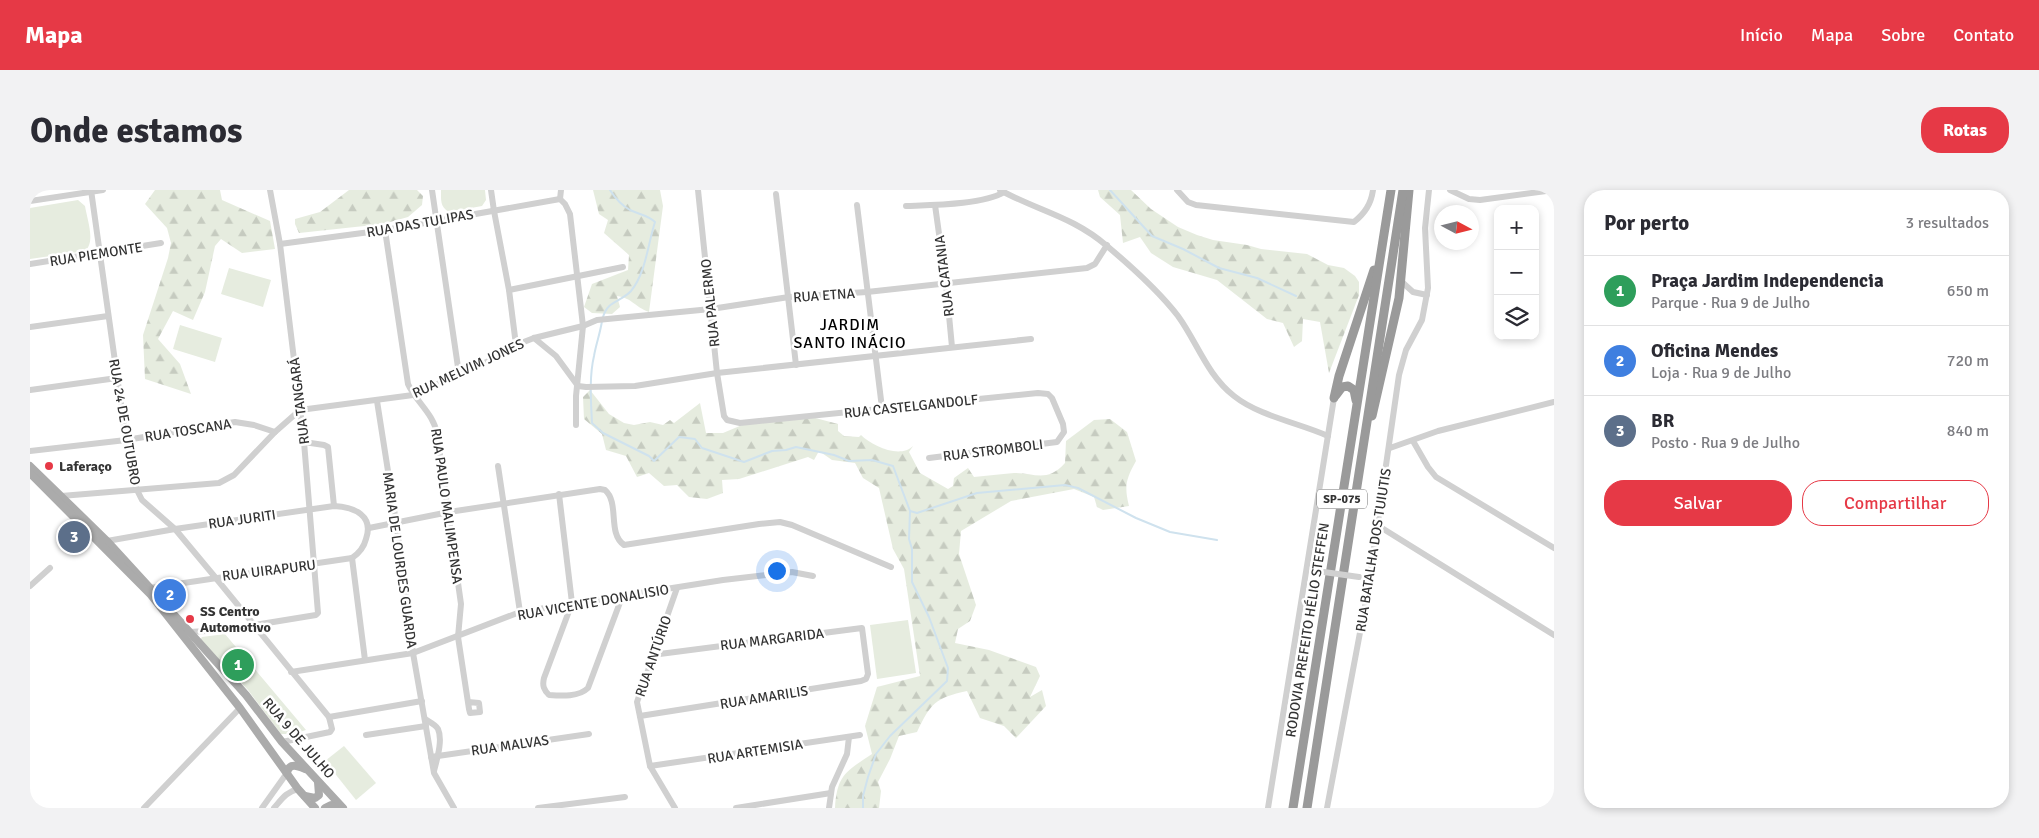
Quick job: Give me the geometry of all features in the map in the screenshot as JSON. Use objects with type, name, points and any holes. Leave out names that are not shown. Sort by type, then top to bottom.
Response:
[{"type":"highway","name":"RODOVIA PREFEITO HÉLIO STEFFEN","points":[[1293,808],[1391,190]]},
{"type":"highway","name":"RODOVIA PREFEITO HÉLIO STEFFEN","points":[[1307,808],[1403,190]]},
{"type":"highway","points":[[1362,448],[1376,403],[1402,282],[1409,190]]},
{"type":"highway","points":[[1334,398],[1339,376],[1381,254]]},
{"type":"highway","points":[[1334,398],[1342,387],[1348,386],[1354,390],[1357,405]]},
{"type":"main road","name":"RUA 9 DE JULHO","points":[[30,466],[107,541],[189,632],[193,644],[246,695],[282,742],[343,808]]},
{"type":"main road","name":"RUA 9 DE JULHO","points":[[30,473],[151,595],[193,644],[301,792],[315,808]]},
{"type":"main road","points":[[63,507],[100,542],[107,541]]},
{"type":"main road","points":[[240,708],[243,705],[250,709],[264,724],[270,727]]},
{"type":"main road","points":[[287,773],[292,766],[309,771]]},
{"type":"main road","points":[[301,792],[316,798],[319,793],[318,782]]},
{"type":"main road","points":[[325,808],[331,805],[335,808]]},
{"type":"street","points":[[30,201],[103,190]]},
{"type":"street","name":"RUA TANGARÁ","points":[[254,624],[318,613],[304,442],[280,244],[270,190]]},
{"type":"street","points":[[432,190],[435,221],[459,374]]},
{"type":"street","points":[[491,190],[509,290],[516,345]]},
{"type":"street","points":[[561,190],[560,199],[570,214],[582,326],[575,409],[576,425]]},
{"type":"street","name":"RUA PALERMO","points":[[698,190],[717,373],[724,416]]},
{"type":"street","points":[[1177,190],[1188,202],[1196,205],[1354,222],[1365,213],[1371,202],[1373,190]]},
{"type":"street","name":"RUA BATALHA DOS TUIUTIS","points":[[1327,808],[1370,578],[1402,360],[1409,342],[1422,320],[1427,295],[1428,265],[1425,228],[1429,190]]},
{"type":"street","points":[[1450,190],[1469,199],[1480,200],[1554,190]]},
{"type":"street","name":"RUA 24 DE OUTUBRO","points":[[91,191],[126,440],[136,488],[142,500],[175,529],[329,717]]},
{"type":"street","points":[[906,206],[935,205],[994,198],[1002,191],[1076,223],[1107,246],[1158,294],[1178,316],[1198,351],[1215,376],[1229,391],[1245,403],[1258,409],[1328,436]]},
{"type":"street","points":[[776,194],[796,365]]},
{"type":"street","name":"RUA DAS TULIPAS","points":[[280,244],[385,230],[560,199]]},
{"type":"street","points":[[857,205],[882,408]]},
{"type":"street","name":"RUA CATANIA","points":[[935,205],[946,284],[952,347]]},
{"type":"street","name":"RUA PAULO MALIMPENSA","points":[[385,230],[408,384],[413,396],[435,423],[461,604],[458,637],[468,702]]},
{"type":"street","name":"RUA PIEMONTE","points":[[30,264],[161,243]]},
{"type":"street","name":"RUA ETNA","points":[[534,338],[582,326],[597,320],[711,309],[789,297],[867,292],[1087,268],[1095,264],[1107,246]]},
{"type":"street","points":[[509,290],[623,267]]},
{"type":"street","points":[[1402,282],[1413,292],[1427,295]]},
{"type":"street","points":[[1399,298],[1413,292]]},
{"type":"street","points":[[30,327],[108,316]]},
{"type":"street","name":"RUA MELVIM JONES","points":[[300,410],[413,396],[500,356],[516,345],[534,338],[556,356],[578,386]]},
{"type":"street","points":[[578,386],[636,386],[717,373],[1032,339]]},
{"type":"street","points":[[30,390],[117,378]]},
{"type":"street","name":"RUA CASTELGANDOLF","points":[[724,416],[729,422],[740,423],[1038,393],[1048,394],[1052,398],[1063,424],[1064,432],[1058,442]]},
{"type":"street","points":[[1268,808],[1334,398]]},
{"type":"street","name":"MARIA DE LOURDES GUARDA","points":[[377,401],[396,522],[413,653],[434,773],[454,808]]},
{"type":"street","points":[[1390,448],[1448,428],[1554,402]]},
{"type":"street","points":[[60,496],[136,488],[209,484],[227,480],[300,410]]},
{"type":"street","name":"RUA TOSCANA","points":[[30,451],[126,440],[235,422],[254,425],[275,432]]},
{"type":"street","points":[[1412,441],[1436,477],[1554,548]]},
{"type":"street","points":[[304,442],[328,447],[334,506]]},
{"type":"street","name":"RUA STROMBOLI","points":[[929,458],[1058,442]]},
{"type":"street","name":"RUA TOSCANA","points":[[30,455],[40,450]]},
{"type":"street","points":[[498,466],[520,612]]},
{"type":"street","points":[[365,660],[352,558],[365,543],[369,528],[448,512],[600,489],[605,490],[611,498],[617,536],[620,542],[630,545],[780,522],[792,525],[892,567]]},
{"type":"street","points":[[559,494],[572,603],[544,678],[545,692],[554,696],[584,692],[593,678],[622,597]]},
{"type":"street","name":"RUA JURITI","points":[[107,541],[334,506],[355,510],[364,517],[369,528]]},
{"type":"street","points":[[1378,525],[1554,635]]},
{"type":"street","name":"RUA UIRAPURU","points":[[150,588],[352,558]]},
{"type":"street","points":[[30,586],[50,568]]},
{"type":"street","points":[[1307,570],[1370,578]]},
{"type":"street","name":"RUA VICENTE DONALISIO","points":[[291,672],[413,653],[520,612],[792,572],[813,576]]},
{"type":"street","name":"RUA ANTÚRIO","points":[[675,808],[650,766],[638,702],[652,655],[677,588]]},
{"type":"street","points":[[189,632],[207,632],[254,624]]},
{"type":"street","name":"RUA MARGARIDA","points":[[652,655],[862,628],[866,658]]},
{"type":"street","points":[[193,644],[200,636],[207,632]]},
{"type":"street","name":"RUA AMARILIS","points":[[640,716],[861,681],[867,676],[866,658]]},
{"type":"street","points":[[282,742],[330,732],[332,729],[329,717],[422,701]]},
{"type":"street","points":[[144,808],[240,708]]},
{"type":"street","points":[[425,719],[438,730],[438,755],[434,773]]},
{"type":"street","points":[[366,735],[426,726]]},
{"type":"street","name":"RUA MALVAS","points":[[431,756],[589,734]]},
{"type":"street","name":"RUA ARTEMISIA","points":[[650,766],[860,736]]},
{"type":"street","points":[[829,808],[832,786],[847,754],[848,737]]},
{"type":"street","points":[[262,808],[287,773]]},
{"type":"street","points":[[274,808],[291,791],[301,792]]},
{"type":"street","points":[[736,808],[831,793]]},
{"type":"street","points":[[538,808],[625,797]]},
{"type":"green space","points":[[155,190],[220,190],[222,200],[270,221],[275,249],[242,253],[221,239],[215,246],[205,292],[193,320],[173,311],[158,339],[180,364],[191,394],[145,379],[143,335],[171,243],[167,228],[145,204]]},
{"type":"green space","points":[[349,190],[417,190],[423,196],[422,205],[408,217],[383,224],[299,233],[295,219],[320,212]]},
{"type":"green space","points":[[441,190],[485,190],[486,200],[482,206],[449,212],[441,200]]},
{"type":"green space","points":[[593,190],[660,190],[663,206],[649,312],[617,296],[620,307],[612,314],[592,313],[584,307],[592,284],[628,270],[629,255],[604,233],[608,220],[599,214]]},
{"type":"green space","points":[[1098,190],[1131,190],[1151,209],[1178,227],[1197,235],[1261,249],[1307,254],[1328,265],[1344,268],[1355,276],[1359,282],[1359,295],[1329,373],[1320,322],[1303,319],[1302,341],[1294,347],[1283,323],[1267,319],[1217,280],[1173,267],[1151,253],[1140,237],[1123,243],[1120,215],[1100,197]]},
{"type":"green space","points":[[78,200],[85,206],[90,230],[90,242],[85,251],[30,259],[30,208]]},
{"type":"green space","points":[[229,268],[271,280],[263,307],[221,294]]},
{"type":"green space","points":[[180,325],[222,338],[215,362],[173,349]]},
{"type":"green space","points":[[590,390],[609,414],[624,423],[634,425],[650,422],[663,425],[670,420],[674,423],[700,403],[706,433],[723,433],[754,420],[804,415],[838,424],[838,431],[844,436],[859,437],[861,435],[886,450],[901,451],[913,446],[909,452],[920,473],[948,489],[953,486],[954,478],[968,468],[974,477],[1014,473],[1041,476],[1052,473],[1065,463],[1066,441],[1094,420],[1110,419],[1127,432],[1136,461],[1127,483],[1129,506],[1103,510],[1097,507],[1094,497],[1074,489],[1011,501],[961,531],[959,554],[976,605],[970,621],[958,629],[955,643],[989,650],[1036,667],[1040,676],[1030,697],[1042,690],[1046,706],[1016,738],[1004,726],[980,718],[967,691],[941,699],[926,714],[917,732],[899,736],[878,782],[881,791],[879,808],[835,808],[841,780],[850,770],[872,754],[865,726],[877,687],[920,676],[904,569],[893,549],[879,488],[863,478],[855,463],[832,460],[819,451],[814,460],[808,457],[739,479],[722,480],[723,493],[707,499],[689,497],[677,485],[664,486],[649,473],[637,477],[626,456],[606,450],[602,434],[584,419],[583,397]]},
{"type":"green space","points":[[908,620],[916,673],[877,679],[870,625]]},
{"type":"green space","points":[[225,634],[306,730],[293,734],[281,734],[248,690],[200,640],[202,637]]},
{"type":"green space","points":[[344,746],[376,783],[356,800],[325,761]]},
{"type":"waterway","points":[[603,317],[608,307],[627,295],[636,284],[643,267],[655,222],[627,208],[618,201],[610,190]]},
{"type":"waterway","points":[[1110,190],[1152,236],[1183,249],[1219,268],[1257,278],[1296,296]]},
{"type":"waterway","points":[[602,321],[591,372],[592,423],[603,433],[649,456],[654,461],[679,437],[695,439],[702,448],[744,462],[772,451],[796,447],[834,455],[849,461],[872,460],[893,466],[910,511],[909,539],[912,549],[912,582],[929,617],[948,668],[947,681],[890,736],[876,754],[863,796],[863,808]]},
{"type":"waterway","points":[[910,511],[917,513],[977,493],[1065,485],[1078,488],[1136,518],[1170,532],[1217,540]]},
{"type":"place","name":"Laferaço","points":[[49,466]]},
{"type":"place","name":"BR","points":[[74,537]]},
{"type":"place","name":"Oficina Mendes","points":[[170,595]]},
{"type":"place","name":"SS Centro Automotivo","points":[[190,619]]},
{"type":"place","name":"Praça Jardim Independencia","points":[[238,665]]},
{"type":"district","name":"JARDIM SANTO INÁCIO","points":[[850,333]]}]
